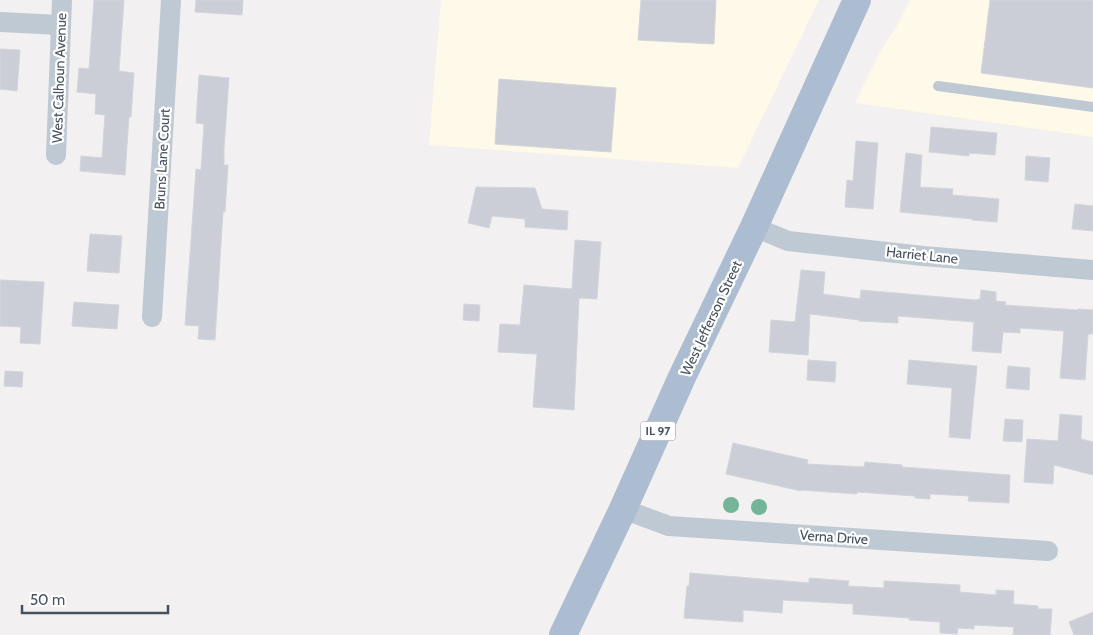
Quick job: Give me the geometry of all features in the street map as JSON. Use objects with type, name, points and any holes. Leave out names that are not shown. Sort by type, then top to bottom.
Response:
[{"type":"main road","name":"West Jefferson Street","points":[[563,635],[623,509],[682,377],[754,227],[857,0]]},
{"type":"street","name":"West Calhoun Avenue","points":[[56,155],[62,0]]},
{"type":"street","name":"Bruns Lane Court","points":[[152,317],[171,0]]},
{"type":"street","points":[[0,22],[60,25]]},
{"type":"street","name":"Harriet Lane","points":[[754,227],[788,241],[923,256],[1093,270]]},
{"type":"street","name":"Verna Drive","points":[[623,509],[669,526],[1048,551]]},
{"type":"lane","points":[[938,86],[1093,106]]},
{"type":"shaded area","points":[[441,0],[819,0],[738,168],[429,145]]},
{"type":"shaded area","points":[[910,0],[1093,0],[1093,137],[855,103],[880,52]]},
{"type":"building","points":[[94,0],[124,0],[119,71],[134,73],[125,175],[80,171],[81,156],[102,158],[105,115],[95,114],[96,94],[77,92],[79,68],[89,69]]},
{"type":"building","points":[[196,0],[243,0],[242,15],[195,12]]},
{"type":"building","points":[[641,0],[716,0],[714,44],[638,40]]},
{"type":"building","points":[[990,0],[1093,0],[1093,88],[981,73]]},
{"type":"building","points":[[0,49],[20,50],[17,91],[0,89]]},
{"type":"building","points":[[199,75],[229,78],[224,148],[224,165],[228,165],[225,212],[223,212],[215,340],[198,339],[199,326],[185,325],[196,169],[201,170],[204,124],[196,123]]},
{"type":"building","points":[[499,79],[616,88],[611,152],[495,144]]},
{"type":"building","points":[[931,127],[997,133],[995,155],[969,153],[969,156],[929,152]]},
{"type":"building","points":[[856,141],[878,143],[873,209],[845,207],[847,180],[853,181]]},
{"type":"building","points":[[906,153],[922,155],[920,187],[953,189],[952,195],[999,199],[997,222],[900,212]]},
{"type":"building","points":[[1026,156],[1050,158],[1048,182],[1025,180]]},
{"type":"building","points":[[476,187],[535,188],[542,209],[568,211],[567,230],[525,227],[525,219],[492,216],[489,228],[468,223]]},
{"type":"building","points":[[1075,204],[1093,206],[1093,231],[1072,229]]},
{"type":"building","points":[[90,234],[122,236],[119,273],[87,271]]},
{"type":"building","points":[[575,240],[601,242],[597,299],[579,298],[574,410],[533,407],[537,354],[498,352],[500,324],[520,325],[524,285],[572,289]]},
{"type":"building","points":[[801,270],[825,272],[823,294],[860,299],[861,290],[976,300],[980,299],[981,290],[996,292],[996,301],[1006,302],[1005,305],[1093,310],[1093,334],[1088,334],[1085,380],[1060,378],[1064,331],[1020,328],[1020,333],[1003,332],[1001,353],[972,351],[974,322],[898,316],[898,323],[859,321],[810,314],[808,355],[769,352],[771,320],[795,322]]},
{"type":"building","points":[[0,280],[44,282],[40,344],[20,343],[21,327],[0,326]]},
{"type":"building","points":[[74,302],[119,305],[117,329],[72,326]]},
{"type":"building","points":[[464,304],[480,305],[479,321],[463,320]]},
{"type":"building","points":[[808,360],[836,362],[835,382],[807,380]]},
{"type":"building","points":[[909,360],[977,366],[970,439],[949,437],[952,388],[907,384]]},
{"type":"building","points":[[1008,366],[1030,368],[1029,390],[1006,388]]},
{"type":"building","points":[[5,371],[23,372],[22,387],[4,386]]},
{"type":"building","points":[[1060,414],[1082,416],[1081,439],[1093,442],[1093,475],[1054,465],[1053,484],[1024,482],[1027,439],[1058,441]]},
{"type":"building","points":[[1005,419],[1023,420],[1022,442],[1003,441]]},
{"type":"building","points":[[733,443],[808,460],[807,464],[864,467],[865,462],[902,465],[902,467],[1010,475],[1009,503],[968,501],[969,496],[930,494],[930,499],[915,498],[915,496],[857,492],[857,494],[801,491],[726,474]]},
{"type":"building","points":[[690,573],[809,583],[809,578],[849,581],[848,586],[884,588],[884,581],[960,585],[960,592],[996,595],[996,590],[1014,591],[1013,604],[1038,606],[1038,609],[1052,609],[1050,635],[1013,635],[1014,627],[974,625],[974,629],[958,628],[957,634],[940,633],[940,622],[853,614],[853,604],[783,600],[782,613],[743,610],[743,622],[684,618]]},
{"type":"building","points":[[1093,612],[1093,635],[1074,635],[1069,622]]}]
